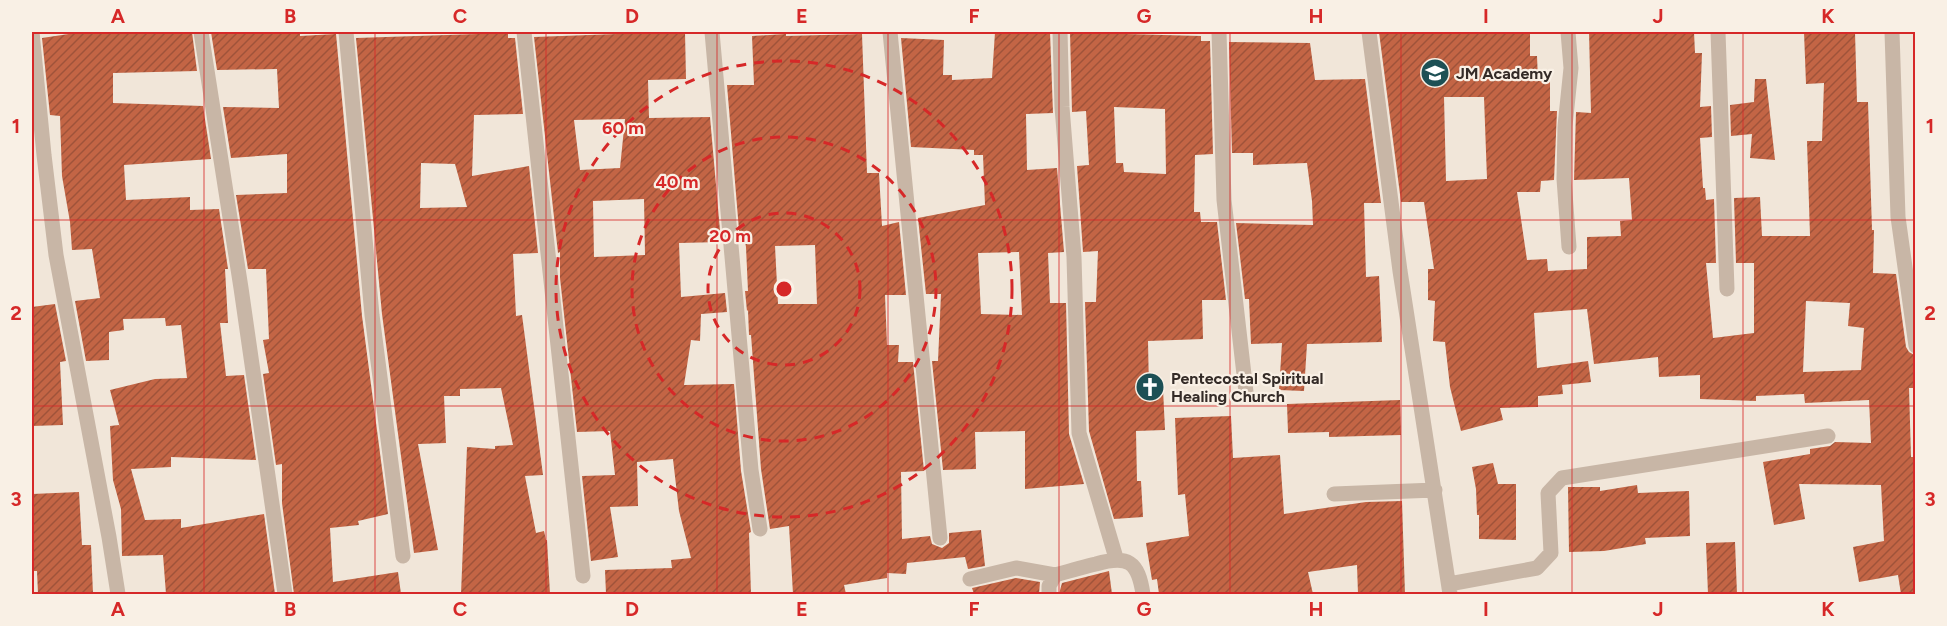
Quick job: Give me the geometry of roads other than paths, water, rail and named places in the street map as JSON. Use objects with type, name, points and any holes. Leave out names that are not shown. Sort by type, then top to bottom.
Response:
[{"type":"street","points":[[32,32],[57,255],[110,537],[118,594]]},
{"type":"street","points":[[201,32],[285,594]]},
{"type":"street","points":[[346,32],[370,304],[404,556]]},
{"type":"street","points":[[524,32],[583,576]]},
{"type":"street","points":[[712,32],[751,470],[760,529]]},
{"type":"street","points":[[890,32],[940,538]]},
{"type":"street","points":[[1060,32],[1062,107],[1074,257],[1079,433],[1116,558]]},
{"type":"street","points":[[1219,32],[1224,200],[1246,392]]},
{"type":"street","points":[[1369,32],[1400,271],[1450,589],[1537,568],[1551,554],[1548,493],[1562,478],[1828,436]]},
{"type":"street","points":[[1568,32],[1571,68],[1565,126],[1564,179],[1569,247]]},
{"type":"street","points":[[1718,32],[1726,290]]},
{"type":"street","points":[[1892,32],[1898,217],[1916,346]]},
{"type":"street","points":[[1334,494],[1435,490]]},
{"type":"street","points":[[969,579],[1016,568],[1055,575],[1116,558],[1127,561],[1134,567],[1143,594]]},
{"type":"street","points":[[1049,594],[1049,586],[1055,575]]},
{"type":"place","name":"JM Academy","points":[[1435,73]]},
{"type":"place","name":"Pentecostal Spiritual Healing Church","points":[[1150,387]]}]
